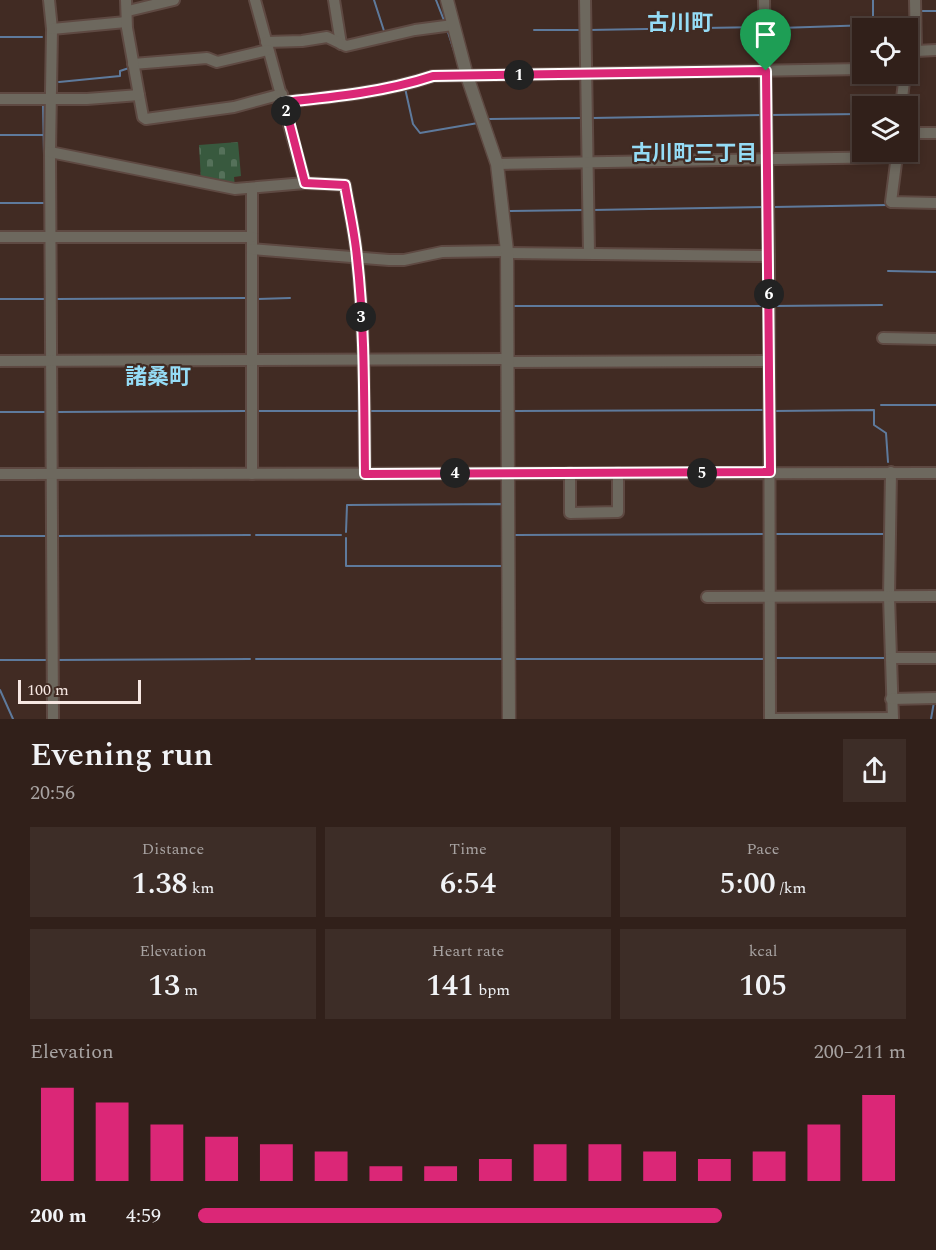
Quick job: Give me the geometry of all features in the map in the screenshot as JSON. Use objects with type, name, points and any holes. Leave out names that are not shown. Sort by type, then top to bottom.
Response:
[{"type":"street","points":[[49,0],[52,28],[50,152],[53,719]]},
{"type":"street","points":[[52,28],[174,0]]},
{"type":"street","points":[[334,0],[340,44]]},
{"type":"street","points":[[447,0],[467,76],[497,164],[507,252],[509,719]]},
{"type":"street","points":[[585,0],[589,253]]},
{"type":"street","points":[[764,0],[769,256],[770,719],[893,719],[889,597],[891,472]]},
{"type":"street","points":[[914,18],[915,0]]},
{"type":"street","points":[[258,1],[267,46],[305,183]]},
{"type":"street","points":[[127,11],[133,64],[143,117],[146,119],[283,98],[339,97],[403,85],[433,76],[852,69]]},
{"type":"street","points":[[133,64],[207,58],[217,62],[267,46],[327,37],[346,46],[415,30],[453,25]]},
{"type":"street","points":[[918,51],[936,50]]},
{"type":"street","points":[[0,99],[87,99],[139,95]]},
{"type":"street","points":[[918,133],[936,133]]},
{"type":"street","points":[[50,152],[235,189],[305,183],[345,185],[357,257],[364,359],[365,474]]},
{"type":"street","points":[[497,164],[852,156]]},
{"type":"street","points":[[896,162],[891,202],[936,203]]},
{"type":"street","points":[[252,188],[252,474]]},
{"type":"street","points":[[0,237],[252,237]]},
{"type":"street","points":[[252,249],[404,260],[442,252],[769,256]]},
{"type":"street","points":[[883,338],[936,339]]},
{"type":"street","points":[[0,361],[364,359],[769,361]]},
{"type":"street","points":[[570,473],[570,513],[618,512],[618,473]]},
{"type":"street","points":[[0,474],[936,473]]},
{"type":"street","points":[[707,597],[936,596]]},
{"type":"street","points":[[891,658],[936,658]]},
{"type":"street","points":[[891,699],[936,698]]},
{"type":"green space","points":[[238,142],[241,176],[234,177],[235,187],[201,180],[199,145]]},
{"type":"waterway","points":[[374,0],[385,34]]},
{"type":"waterway","points":[[436,0],[445,23]]},
{"type":"waterway","points":[[873,0],[873,18]]},
{"type":"waterway","points":[[919,11],[936,11]]},
{"type":"waterway","points":[[779,28],[852,26]]},
{"type":"waterway","points":[[588,30],[762,27]]},
{"type":"waterway","points":[[447,29],[457,60]]},
{"type":"waterway","points":[[534,30],[582,30]]},
{"type":"waterway","points":[[0,37],[42,37]]},
{"type":"waterway","points":[[59,82],[120,76],[120,71],[129,68]]},
{"type":"waterway","points":[[405,88],[413,124],[420,133],[478,123]]},
{"type":"waterway","points":[[43,104],[44,155]]},
{"type":"waterway","points":[[770,115],[852,114]]},
{"type":"waterway","points":[[592,118],[763,115]]},
{"type":"waterway","points":[[489,119],[582,118]]},
{"type":"waterway","points":[[0,135],[44,135]]},
{"type":"waterway","points":[[0,203],[44,203]]},
{"type":"waterway","points":[[774,207],[888,205]]},
{"type":"waterway","points":[[592,210],[765,207]]},
{"type":"waterway","points":[[510,211],[585,210]]},
{"type":"waterway","points":[[258,254],[258,299],[290,298]]},
{"type":"waterway","points":[[888,271],[936,272]]},
{"type":"waterway","points":[[56,299],[247,298]]},
{"type":"waterway","points":[[0,299],[44,299]]},
{"type":"waterway","points":[[773,306],[882,305]]},
{"type":"waterway","points":[[514,306],[765,306]]},
{"type":"waterway","points":[[881,405],[936,405]]},
{"type":"waterway","points":[[514,411],[766,410]]},
{"type":"waterway","points":[[774,411],[874,410],[874,425],[886,433],[888,462]]},
{"type":"waterway","points":[[56,412],[247,411]]},
{"type":"waterway","points":[[258,411],[361,411]]},
{"type":"waterway","points":[[367,411],[503,411]]},
{"type":"waterway","points":[[0,412],[45,412]]},
{"type":"waterway","points":[[346,532],[347,505],[502,504],[502,528]]},
{"type":"waterway","points":[[515,535],[765,534]]},
{"type":"waterway","points":[[776,534],[887,534]]},
{"type":"waterway","points":[[56,536],[250,535]]},
{"type":"waterway","points":[[256,535],[341,535]]},
{"type":"waterway","points":[[0,536],[49,536]]},
{"type":"waterway","points":[[346,538],[346,566],[503,566]]},
{"type":"waterway","points":[[775,658],[887,658]]},
{"type":"waterway","points":[[55,660],[250,659]]},
{"type":"waterway","points":[[256,659],[502,659]]},
{"type":"waterway","points":[[515,659],[765,659]]},
{"type":"waterway","points":[[0,660],[49,660]]},
{"type":"waterway","points":[[0,690],[13,719]]},
{"type":"waterway","points":[[931,719],[934,702]]},
{"type":"district","name":"古川町","points":[[680,22]]},
{"type":"district","name":"古川町三丁目","points":[[694,153]]},
{"type":"district","name":"諸桑町","points":[[158,376]]},
{"type":"route","points":[[766,71],[770,472],[365,474],[361,306],[357,257],[345,185],[305,183],[284,102],[339,97],[403,85],[433,76],[766,71]]}]
